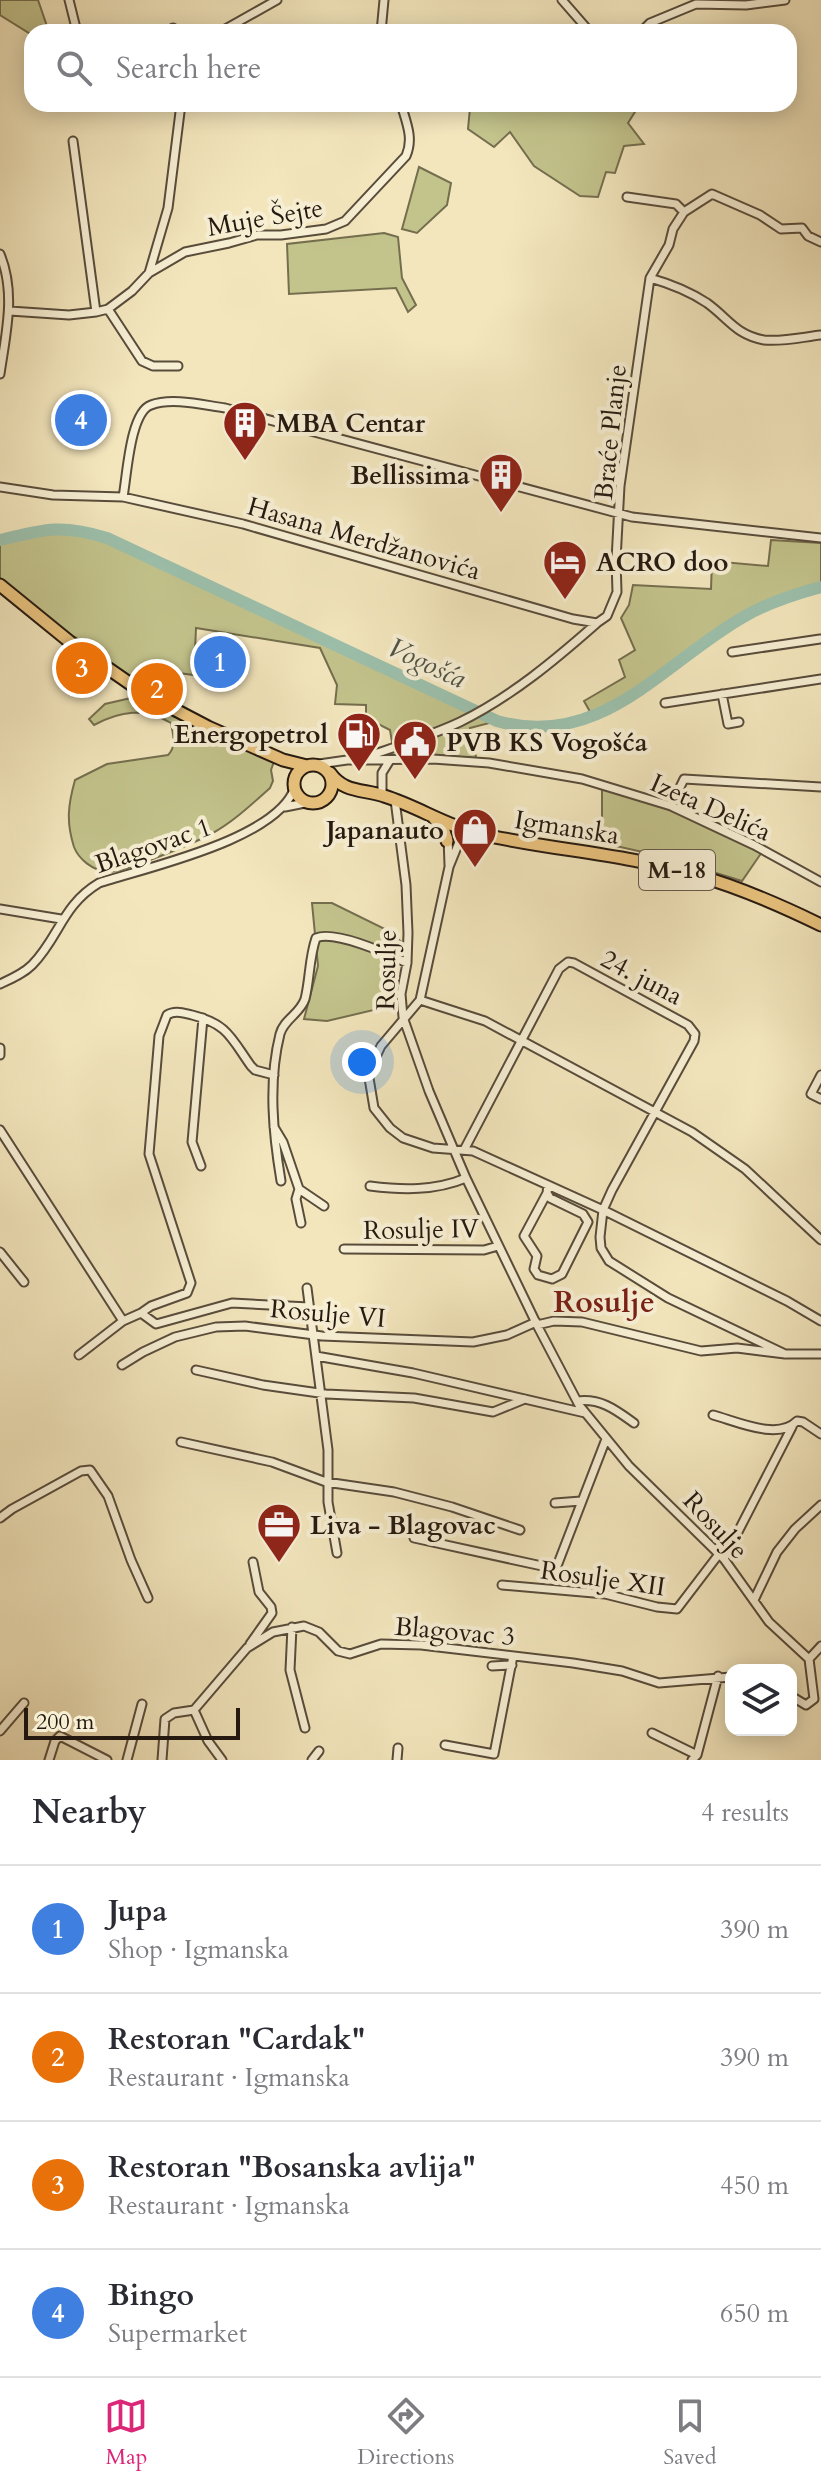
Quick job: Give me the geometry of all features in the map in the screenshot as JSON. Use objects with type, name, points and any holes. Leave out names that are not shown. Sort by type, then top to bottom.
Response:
[{"type":"main road","name":"M-18","points":[[0,585],[82,650],[145,694],[283,760],[329,772]]},
{"type":"main road","points":[[283,760],[300,797],[310,802]]},
{"type":"main road","points":[[295,783],[309,765]]},
{"type":"main road","points":[[326,798],[332,786],[329,772]]},
{"type":"main road","name":"Igmanska","points":[[329,772],[351,790],[382,795],[464,830],[542,846],[620,857],[697,875],[793,911],[821,925]]},
{"type":"main road","name":"Igmanska","points":[[326,798],[351,790]]},
{"type":"main road","name":"M-18","points":[[310,802],[326,798]]},
{"type":"main road","points":[[433,818],[444,831],[447,841]]},
{"type":"street","points":[[69,0],[75,24]]},
{"type":"street","points":[[234,24],[277,0]]},
{"type":"street","points":[[382,24],[384,0]]},
{"type":"street","points":[[562,0],[583,24]]},
{"type":"street","points":[[649,24],[696,4],[746,5],[785,0]]},
{"type":"street","name":"Muje Šejte","points":[[149,273],[168,208],[180,112]]},
{"type":"street","name":"Muje Šejte","points":[[10,311],[69,315],[108,309],[149,273],[185,252],[257,235],[326,229],[345,221],[406,156],[411,146],[403,112]]},
{"type":"street","points":[[73,141],[96,312]]},
{"type":"street","points":[[627,197],[676,204],[684,212],[712,194],[760,215],[781,229],[802,228],[808,236],[821,242]]},
{"type":"street","name":"Braće Planje","points":[[684,212],[650,278],[618,512],[650,520],[821,538]]},
{"type":"street","points":[[0,254],[8,279],[10,311],[0,374]]},
{"type":"street","points":[[650,278],[679,287],[705,302],[744,334],[766,340],[821,335]]},
{"type":"street","points":[[108,309],[142,361],[153,366],[178,366]]},
{"type":"street","points":[[123,497],[137,418],[147,406],[170,403],[225,408],[618,512],[617,592],[607,616],[551,664],[463,720],[428,736],[358,760]]},
{"type":"street","name":"Hasana Merdžanovića","points":[[0,487],[53,495],[123,497],[243,524],[573,619],[597,623]]},
{"type":"street","points":[[732,652],[821,640]]},
{"type":"street","points":[[665,703],[821,679]]},
{"type":"street","points":[[722,694],[728,724],[739,722]]},
{"type":"street","name":"Izeta Delića","points":[[309,765],[347,760],[433,759],[489,763],[582,779],[671,806],[754,845],[821,882]]},
{"type":"street","points":[[382,795],[382,773],[390,760]]},
{"type":"street","points":[[329,772],[336,761]]},
{"type":"street","points":[[671,806],[684,779],[821,787]]},
{"type":"street","name":"Blagovac 1","points":[[0,984],[24,972],[34,963],[61,919],[86,890],[248,832],[285,807],[295,783]]},
{"type":"street","name":"Rosulje","points":[[395,800],[406,885],[407,963],[401,994],[403,1017],[429,1091],[466,1178],[536,1324],[585,1413],[629,1466],[722,1557],[754,1600]]},
{"type":"street","points":[[285,807],[310,802]]},
{"type":"street","points":[[449,867],[447,841],[451,825]]},
{"type":"street","points":[[464,830],[449,867],[420,1000],[403,1017],[375,1056],[371,1067],[369,1078],[374,1108],[403,1138],[433,1148],[473,1151],[547,1189],[603,1210],[821,1321]]},
{"type":"street","points":[[0,909],[61,919]]},
{"type":"street","points":[[281,1181],[273,1125],[274,1075],[280,1031],[303,1004],[316,938],[321,936],[355,943],[407,963]]},
{"type":"street","name":"24. juna","points":[[521,1040],[559,969],[568,962],[688,1025],[695,1034],[694,1041],[603,1210],[601,1248],[609,1261],[668,1298],[785,1354]]},
{"type":"street","points":[[420,1000],[465,1012],[692,1132],[745,1169],[821,1240]]},
{"type":"street","points":[[79,1355],[123,1321],[151,1306],[187,1293],[191,1283],[151,1160],[149,1145],[159,1036],[165,1019],[171,1012],[203,1018],[222,1026],[255,1070],[274,1075]]},
{"type":"street","points":[[201,1166],[192,1142],[203,1018]]},
{"type":"street","points":[[464,1150],[521,1040]]},
{"type":"street","points":[[0,1048],[0,1055]]},
{"type":"street","points":[[821,1075],[811,1094],[821,1099]]},
{"type":"street","points":[[273,1125],[283,1142],[299,1189],[324,1206]]},
{"type":"street","points":[[0,1130],[3,1140],[123,1321]]},
{"type":"street","points":[[370,1186],[418,1188],[466,1178]]},
{"type":"street","points":[[299,1189],[296,1199],[301,1223]]},
{"type":"street","points":[[547,1189],[550,1198],[583,1214],[588,1222],[562,1274],[552,1279],[538,1275],[534,1269],[537,1256],[524,1236],[547,1189]]},
{"type":"street","name":"Rosulje IV","points":[[344,1249],[484,1250],[498,1246]]},
{"type":"street","points":[[0,1252],[24,1282]]},
{"type":"street","points":[[307,1288],[328,1450],[326,1482],[337,1553]]},
{"type":"street","points":[[141,1313],[156,1324],[232,1303],[309,1307]]},
{"type":"street","points":[[536,1324],[582,1322],[701,1351],[737,1348],[785,1354],[821,1354]]},
{"type":"street","name":"Rosulje VI","points":[[122,1365],[175,1337],[216,1327],[245,1326],[312,1335],[473,1342],[507,1335],[536,1324]]},
{"type":"street","points":[[316,1356],[413,1373],[585,1413]]},
{"type":"street","points":[[196,1370],[263,1385],[320,1393],[414,1398],[493,1412],[525,1399]]},
{"type":"street","points":[[577,1401],[599,1401],[634,1423]]},
{"type":"street","points":[[713,1415],[768,1430],[792,1427]]},
{"type":"street","points":[[722,1557],[792,1427],[797,1421],[803,1422],[821,1434]]},
{"type":"street","points":[[414,1538],[542,1566],[557,1566],[606,1439]]},
{"type":"street","points":[[181,1442],[272,1462],[326,1482],[394,1492],[452,1507],[520,1530]]},
{"type":"street","points":[[0,1518],[81,1471],[90,1470],[108,1496],[148,1598]]},
{"type":"street","points":[[555,1503],[581,1501]]},
{"type":"street","points":[[797,1700],[806,1705],[814,1699],[809,1659],[769,1622],[754,1600],[777,1552],[795,1529],[820,1509]]},
{"type":"street","name":"Rosulje XII","points":[[502,1585],[605,1594],[677,1609],[722,1557]]},
{"type":"street","points":[[162,1760],[165,1719],[182,1711],[194,1710],[247,1648],[272,1613],[259,1592],[253,1562]]},
{"type":"street","points":[[247,1648],[273,1632],[292,1627],[290,1670],[305,1728]]},
{"type":"street","name":"Blagovac 3","points":[[292,1627],[314,1628],[338,1651],[350,1654],[381,1644],[421,1645],[512,1660],[622,1671],[659,1683],[725,1677]]},
{"type":"street","points":[[809,1659],[821,1646]]},
{"type":"street","points":[[445,1745],[494,1754],[512,1660],[492,1666]]},
{"type":"street","points":[[652,1733],[695,1757],[718,1676]]},
{"type":"street","points":[[0,1731],[24,1703]]},
{"type":"street","points":[[127,1760],[142,1704]]},
{"type":"street","points":[[194,1710],[208,1741],[222,1760]]},
{"type":"street","points":[[49,1760],[55,1741],[60,1736],[107,1760]]},
{"type":"street","points":[[397,1760],[398,1748]]},
{"type":"street","points":[[312,1760],[319,1751]]},
{"type":"green space","points":[[0,0],[38,0],[46,24],[24,24],[24,30],[0,15]]},
{"type":"green space","points":[[470,112],[635,112],[628,123],[644,144],[624,146],[615,173],[606,172],[598,197],[580,196],[534,166],[510,132],[494,147],[468,129]]},
{"type":"green space","points":[[419,167],[451,183],[447,205],[417,233],[402,229]]},
{"type":"green space","points":[[384,233],[398,237],[402,278],[416,305],[408,312],[396,288],[289,294],[287,244]]},
{"type":"green space","points":[[51,528],[66,528],[107,538],[497,721],[470,728],[477,762],[362,760],[393,748],[390,730],[366,718],[366,705],[335,704],[337,685],[320,648],[196,628],[194,675],[156,670],[145,694],[276,756],[270,788],[227,824],[190,844],[115,871],[92,867],[76,852],[70,830],[69,806],[75,780],[107,764],[168,755],[173,748],[173,736],[171,723],[142,713],[123,714],[94,725],[89,719],[105,704],[144,695],[0,588],[0,540]]},
{"type":"green space","points":[[771,540],[821,543],[821,587],[747,615],[634,695],[593,717],[584,701],[625,677],[619,660],[635,650],[621,618],[629,605],[633,585],[711,589],[712,561],[768,566]]},
{"type":"green space","points":[[602,785],[671,806],[762,852],[742,881],[661,856],[602,843]]},
{"type":"green space","points":[[312,903],[332,903],[389,931],[405,945],[378,1009],[327,1021],[304,1019],[318,966]]},
{"type":"waterway","name":"Vogošća","points":[[0,540],[54,530],[78,531],[107,538],[497,721],[535,727],[569,723],[601,713],[631,696],[747,615],[821,587]]},
{"type":"place","name":"Bingo","points":[[81,420]]},
{"type":"place","name":"MBA Centar","points":[[245,462]]},
{"type":"place","name":"Bellissima","points":[[501,514]]},
{"type":"place","name":"ACRO doo","points":[[565,601]]},
{"type":"place","name":"Jupa","points":[[220,662]]},
{"type":"place","name":"Restoran \"Bosanska avlija\"","points":[[82,668]]},
{"type":"place","name":"Restoran \"Cardak\"","points":[[157,689]]},
{"type":"place","name":"Energopetrol","points":[[359,773]]},
{"type":"place","name":"PVB KS Vogošća","points":[[415,781]]},
{"type":"place","name":"Japanauto","points":[[475,869]]},
{"type":"place","name":"Liva - Blagovac","points":[[279,1564]]},
{"type":"district","name":"Rosulje","points":[[604,1302]]}]
